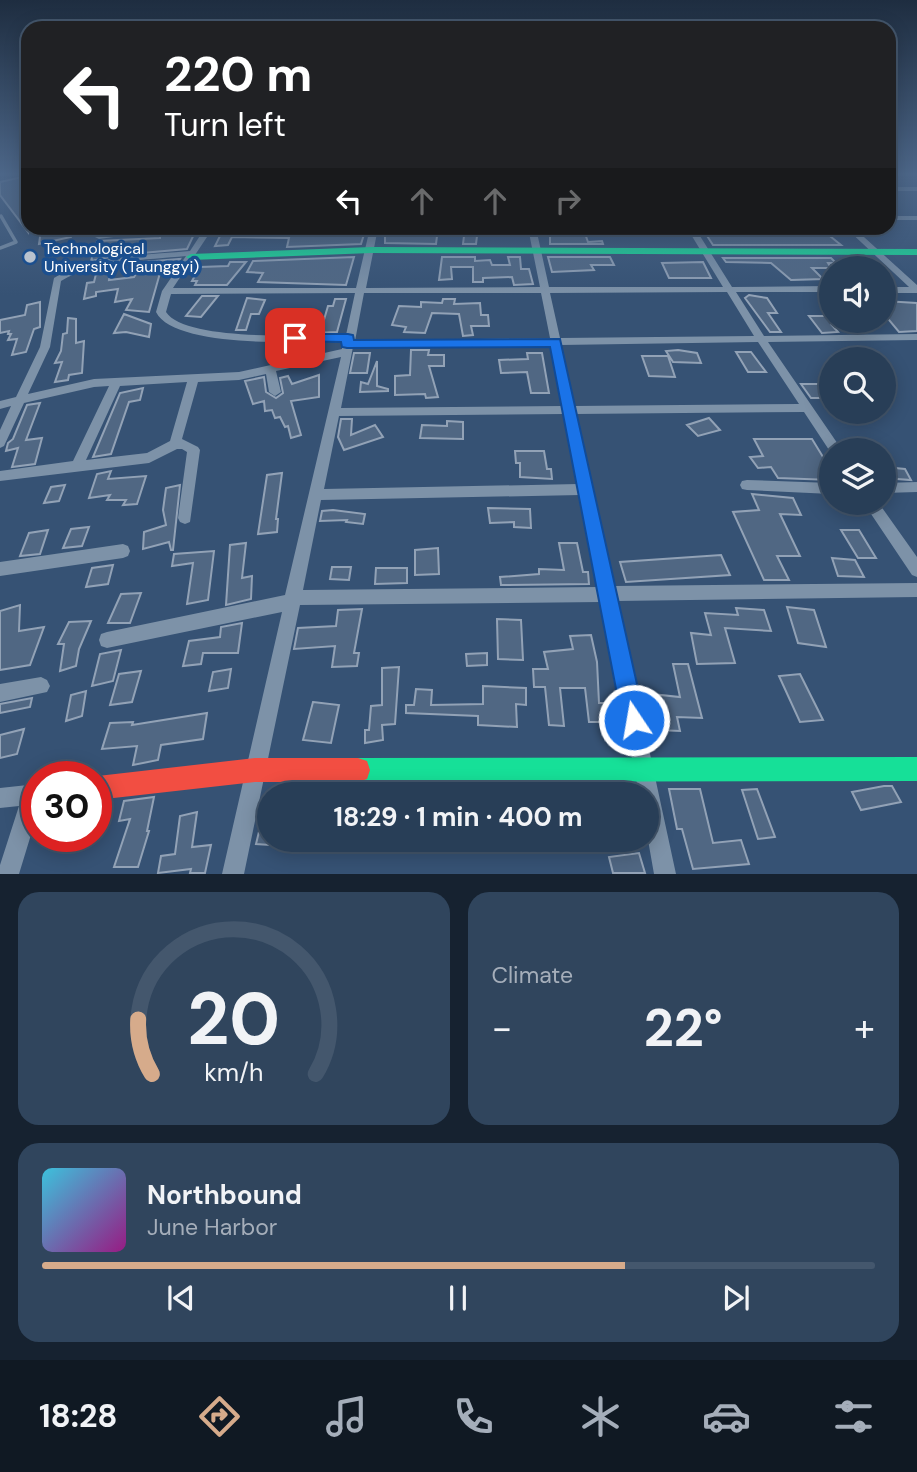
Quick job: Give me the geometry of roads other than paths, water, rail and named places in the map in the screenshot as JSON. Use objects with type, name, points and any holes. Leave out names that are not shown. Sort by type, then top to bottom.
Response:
[{"type":"street","points":[[896,218],[917,218]]},
{"type":"street","points":[[99,237],[114,235]]},
{"type":"street","points":[[205,235],[167,291],[161,312],[164,318],[183,327],[243,338],[347,345],[917,337]]},
{"type":"street","points":[[233,873],[332,412],[373,235]]},
{"type":"street","points":[[534,235],[665,873]]},
{"type":"street","points":[[696,235],[760,338],[828,438]]},
{"type":"street","points":[[858,235],[917,290]]},
{"type":"street","points":[[0,443],[23,399],[45,346],[57,280],[61,276],[100,265],[192,255],[371,250],[917,253]]},
{"type":"street","points":[[167,291],[819,289]]},
{"type":"street","points":[[896,290],[917,290]]},
{"type":"street","points":[[0,405],[94,383],[239,376],[347,345]]},
{"type":"street","points":[[270,369],[275,392]]},
{"type":"street","points":[[175,444],[193,379]]},
{"type":"street","points":[[76,466],[116,382]]},
{"type":"street","points":[[332,412],[569,409],[705,411],[809,408]]},
{"type":"street","points":[[0,476],[149,458],[175,444],[184,444],[194,450],[186,518]]},
{"type":"street","points":[[747,485],[819,488]]},
{"type":"street","points":[[896,488],[917,487]]},
{"type":"street","points":[[314,495],[586,489]]},
{"type":"street","points":[[879,515],[917,570]]},
{"type":"street","points":[[0,569],[123,551]]},
{"type":"street","points":[[107,640],[292,600],[917,590]]},
{"type":"street","points":[[0,693],[41,686]]},
{"type":"street","points":[[112,785],[255,771],[917,769]]},
{"type":"street","points":[[0,797],[21,795]]},
{"type":"street","points":[[8,873],[21,835]]},
{"type":"lane","points":[[0,248],[16,242],[1,216]]},
{"type":"place","name":"Technological University (Taunggyi)","points":[[30,257]]}]
